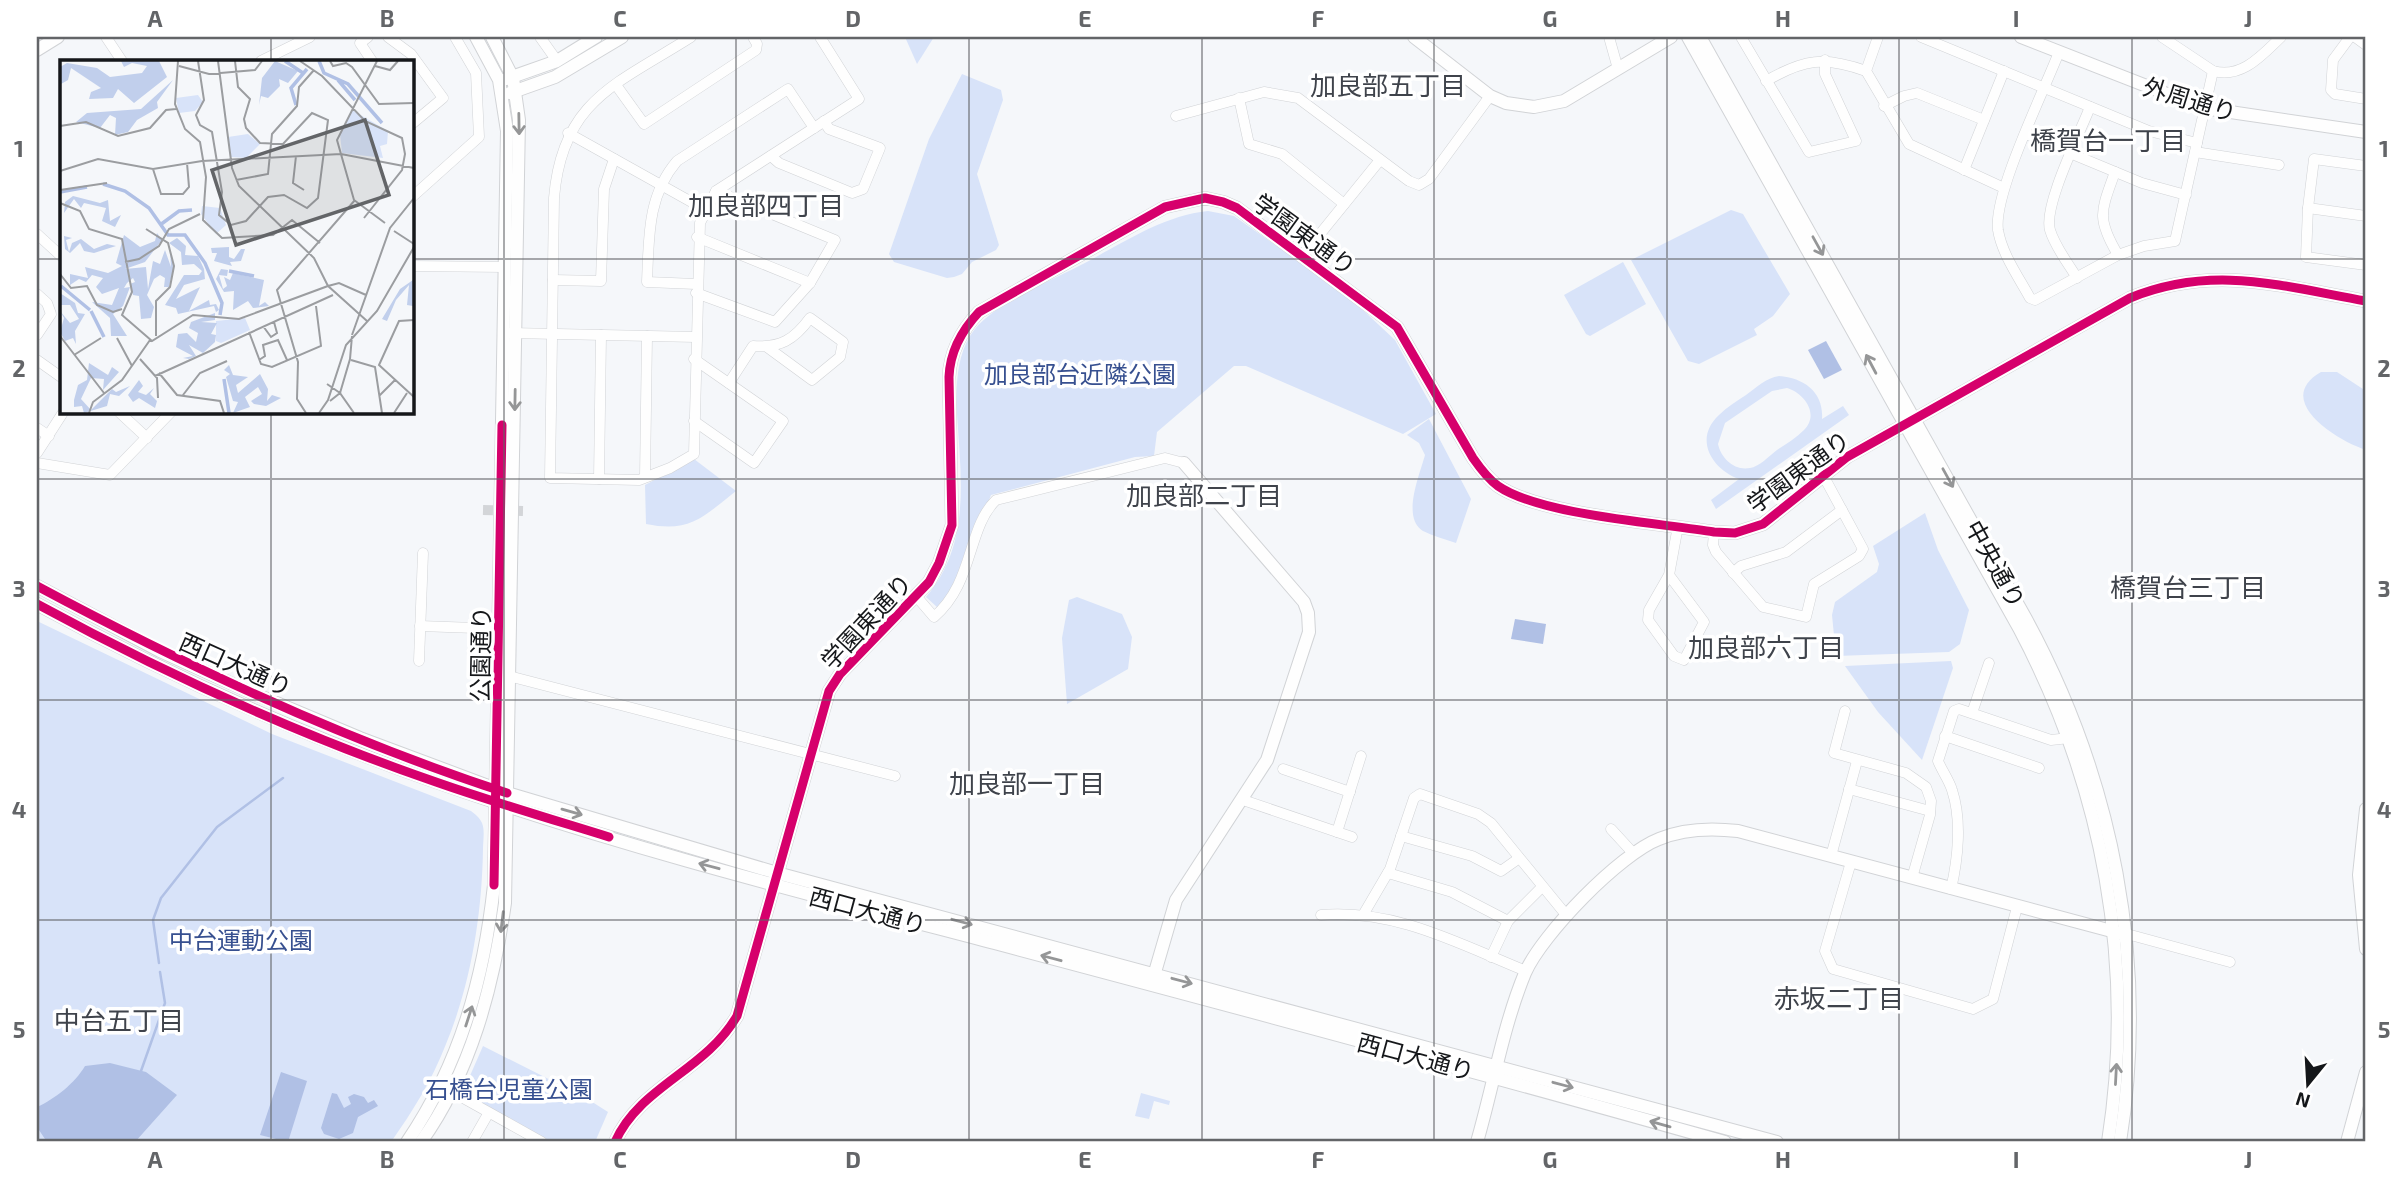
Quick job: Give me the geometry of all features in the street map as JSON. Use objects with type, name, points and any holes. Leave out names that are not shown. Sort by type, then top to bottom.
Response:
[{"type":"street","points":[[37,50],[58,37]]},
{"type":"street","points":[[106,37],[121,60]]},
{"type":"street","points":[[263,60],[310,37]]},
{"type":"street","points":[[368,37],[360,43],[371,60]]},
{"type":"street","points":[[388,37],[411,54],[443,98],[413,123]]},
{"type":"street","points":[[413,196],[479,137],[476,73],[455,37]]},
{"type":"street","name":"公園通り","points":[[476,37],[517,92],[519,120],[510,333],[502,797]]},
{"type":"street","name":"公園通り","points":[[492,37],[506,79],[502,94],[508,131],[505,267],[510,333]]},
{"type":"street","points":[[540,37],[557,61]]},
{"type":"street","points":[[506,79],[557,61],[596,37]]},
{"type":"street","points":[[502,94],[517,92],[555,77],[622,37]]},
{"type":"street","points":[[691,37],[616,85],[582,113],[568,133],[556,175],[550,478],[645,477],[670,468],[694,454],[697,237],[704,209],[716,191],[859,99],[820,37]]},
{"type":"street","points":[[616,85],[644,124],[756,50],[757,44],[753,37]]},
{"type":"street","points":[[1414,37],[1490,96],[1521,107],[1548,106],[1564,101],[1671,37]]},
{"type":"street","points":[[1609,37],[1618,69]]},
{"type":"street","name":"中央通り","points":[[1688,37],[2048,659],[2073,715],[2106,820],[2127,934],[2132,1009],[2131,1055],[2120,1142]]},
{"type":"street","name":"中央通り","points":[[1700,37],[2037,663],[2069,738],[2098,833],[2111,896],[2119,1024],[2108,1142]]},
{"type":"street","points":[[1741,37],[1806,149],[1814,151],[1854,142],[1825,74],[1825,60]]},
{"type":"street","points":[[1878,37],[1866,71],[1884,106],[1909,144],[2004,188]]},
{"type":"street","points":[[1921,37],[2162,136],[2196,147],[2278,165]]},
{"type":"street","name":"外周通り","points":[[2021,37],[2203,108],[2366,132]]},
{"type":"street","points":[[2162,37],[2213,71],[2230,72],[2247,67],[2281,37]]},
{"type":"street","points":[[2366,45],[2353,37],[2333,60],[2331,90],[2335,94],[2366,99]]},
{"type":"street","points":[[2059,52],[2004,188],[1998,212],[1998,231],[2003,249],[2030,298],[2040,299],[2118,255],[2144,246],[2175,241],[2213,71]]},
{"type":"street","points":[[1766,81],[1801,64],[1825,60],[1866,71]]},
{"type":"street","points":[[1964,170],[2004,71]]},
{"type":"street","points":[[716,191],[835,240],[810,283],[775,322],[696,288],[648,282],[650,218],[661,185],[677,160],[788,89],[814,128]]},
{"type":"street","points":[[1176,116],[1264,92],[1305,101],[1414,184],[1424,184],[1490,96]]},
{"type":"street","points":[[1884,106],[1917,93],[1984,120]]},
{"type":"street","points":[[1239,98],[1249,144],[1282,154],[1344,204]]},
{"type":"street","points":[[2077,278],[2054,242],[2048,219],[2090,107]]},
{"type":"street","points":[[771,156],[779,163],[852,193],[863,189],[880,148],[829,129],[824,121]]},
{"type":"street","points":[[568,133],[704,209]]},
{"type":"street","points":[[2026,134],[2115,172],[2186,195]]},
{"type":"street","points":[[553,280],[601,281],[604,189],[614,159]]},
{"type":"street","points":[[2366,166],[2315,159],[2308,208],[2306,257],[2366,265]]},
{"type":"street","points":[[1303,255],[1380,160]]},
{"type":"street","points":[[2115,172],[2100,213],[2106,236],[2118,255]]},
{"type":"street","name":"学園東通り","points":[[615,1142],[629,1116],[710,1052],[730,1028],[742,1005],[829,691],[840,674],[916,596],[939,563],[952,525],[949,366],[960,337],[979,312],[1165,207],[1186,200],[1205,198],[1237,208],[1397,327],[1473,458],[1496,485],[1541,505],[1714,532],[1735,533],[1762,524],[1847,457],[2130,299],[2177,282],[2246,281],[2366,301]]},
{"type":"street","points":[[2308,208],[2366,216]]},
{"type":"street","points":[[37,234],[60,255]]},
{"type":"street","points":[[697,237],[810,283]]},
{"type":"street","points":[[413,266],[505,267]]},
{"type":"street","points":[[37,295],[47,303],[51,314],[37,335]]},
{"type":"street","points":[[729,383],[752,346],[767,347],[787,342],[799,333],[810,318],[844,342],[840,357],[812,380],[767,347]]},
{"type":"street","points":[[510,333],[696,337]]},
{"type":"street","points":[[599,479],[601,335]]},
{"type":"street","points":[[645,477],[647,336]]},
{"type":"street","points":[[694,359],[783,421],[754,463],[694,421]]},
{"type":"street","points":[[37,360],[60,376]]},
{"type":"street","points":[[37,453],[63,413]]},
{"type":"street","points":[[120,413],[147,438]]},
{"type":"street","points":[[37,463],[110,475],[170,413]]},
{"type":"street","points":[[37,428],[49,436]]},
{"type":"street","points":[[916,596],[934,617],[948,605],[957,591],[986,514],[996,500],[1166,458],[1184,463],[1304,602],[1310,623],[1304,650],[1269,757],[1176,900],[1153,980]]},
{"type":"street","points":[[1714,532],[1714,549],[1763,607],[1806,617],[1814,584],[1859,556],[1863,549],[1823,475]]},
{"type":"street","points":[[1732,573],[1741,566],[1786,552],[1842,510]]},
{"type":"street","points":[[1669,575],[1704,622],[1684,660],[1674,656],[1648,620],[1649,610],[1669,575],[1678,526]]},
{"type":"street","points":[[418,662],[423,553]]},
{"type":"street","name":"西口大通り","points":[[37,586],[160,651],[248,691],[502,797]]},
{"type":"street","name":"西口大通り","points":[[37,604],[240,703],[408,772],[502,797],[776,879],[1496,1072],[1777,1142]]},
{"type":"street","points":[[420,626],[505,629]]},
{"type":"street","name":"公園通り","points":[[421,1142],[446,1088],[485,960],[502,797],[509,676],[505,629]]},
{"type":"street","points":[[1972,713],[1989,663]]},
{"type":"street","points":[[509,676],[895,776]]},
{"type":"street","points":[[1951,889],[1956,850],[1956,806],[1948,779],[1938,761],[1956,709],[2051,740],[2069,738]]},
{"type":"street","points":[[1846,711],[1834,751],[1837,755],[1916,777],[1929,794],[1930,811],[1912,878]]},
{"type":"street","points":[[1945,736],[2039,768]]},
{"type":"street","points":[[1336,832],[1361,756]]},
{"type":"street","points":[[1831,856],[1857,761]]},
{"type":"street","points":[[1283,769],[1350,792]]},
{"type":"street","points":[[1849,789],[1930,811]]},
{"type":"street","points":[[1363,915],[1388,873],[1414,798],[1420,794],[1478,814],[1490,822],[1541,888],[1567,916]]},
{"type":"street","points":[[1243,800],[1352,837]]},
{"type":"street","points":[[2366,809],[2360,846],[2366,949]]},
{"type":"street","points":[[1611,829],[1633,853]]},
{"type":"street","points":[[1477,1142],[1526,971],[1540,946],[1567,916],[1633,853],[1670,835],[1720,829],[1776,840],[2017,907],[2230,962]]},
{"type":"street","points":[[1401,836],[1472,856],[1500,871],[1518,859]]},
{"type":"street","points":[[1852,862],[1825,951],[1833,969],[1947,1002],[1973,1009],[1993,999],[2017,907]]},
{"type":"street","points":[[1388,873],[1451,892],[1508,921]]},
{"type":"street","points":[[1491,957],[1508,921],[1541,888]]},
{"type":"street","points":[[1321,915],[1363,915],[1428,929],[1526,971]]},
{"type":"street","name":"西口大通り","points":[[1496,1072],[1725,1142]]},
{"type":"street","points":[[2347,1142],[2366,1072]]},
{"type":"street","points":[[446,1088],[542,1142]]},
{"type":"street","name":"公園通り","points":[[407,1142],[446,1088]]},
{"type":"street","points":[[472,1142],[488,1114]]},
{"type":"green space","points":[[905,37],[934,37],[917,64]]},
{"type":"green space","points":[[962,74],[1001,90],[1003,100],[977,174],[999,245],[996,250],[972,262],[962,274],[947,278],[894,262],[889,254],[929,139]]},
{"type":"green space","points":[[1731,210],[1743,214],[1790,294],[1773,316],[1754,329],[1757,335],[1699,364],[1688,361],[1631,260]]},
{"type":"green space","name":"加良部台近隣公園","points":[[1208,211],[1234,216],[1348,296],[1395,340],[1436,414],[1403,434],[1246,366],[1234,366],[1157,432],[1154,456],[1135,457],[991,495],[954,589],[938,608],[926,597],[940,577],[957,533],[961,486],[957,384],[959,364],[970,336],[990,315],[1034,288],[1157,225]]},
{"type":"green space","points":[[1623,262],[1646,304],[1590,336],[1586,334],[1564,295]]},
{"type":"green space","points":[[2321,372],[2337,372],[2366,391],[2366,450],[2326,429],[2306,407],[2303,395],[2308,383]]},
{"type":"green space","points":[[1774,377],[1788,377],[1811,388],[1820,402],[1822,419],[1843,406],[1849,415],[1716,509],[1711,500],[1739,479],[1721,468],[1709,452],[1707,434],[1711,424],[1729,407]],"holes":[[[1787,388],[1804,399],[1810,411],[1809,424],[1804,430],[1753,467],[1739,467],[1729,462],[1718,444],[1725,423],[1772,391]]]},
{"type":"green space","points":[[1429,419],[1471,499],[1456,543],[1423,531],[1413,516],[1416,484],[1425,455],[1419,443],[1407,435]]},
{"type":"green space","points":[[694,459],[736,491],[695,521],[674,526],[646,524],[645,485]]},
{"type":"green space","points":[[1925,513],[1938,550],[1969,610],[1960,644],[1949,652],[1836,656],[1832,615],[1835,602],[1877,572],[1879,564],[1873,546]]},
{"type":"green space","points":[[1077,597],[1122,614],[1132,637],[1128,669],[1067,704],[1062,638],[1069,600]]},
{"type":"green space","name":"中台運動公園","points":[[37,621],[272,734],[471,811],[480,819],[484,832],[480,898],[474,948],[462,997],[435,1070],[391,1142],[37,1142]]},
{"type":"green space","points":[[1951,661],[1953,668],[1922,760],[1878,712],[1845,666]]},
{"type":"green space","name":"石橋台児童公園","points":[[483,1046],[586,1098],[608,1112],[595,1142],[549,1142],[462,1094]]},
{"type":"green space","points":[[1141,1093],[1170,1101],[1169,1105],[1154,1101],[1149,1119],[1135,1116]]},
{"type":"water","points":[[1826,341],[1842,370],[1824,379],[1808,350]]},
{"type":"water","points":[[1515,619],[1546,624],[1543,644],[1511,639]]},
{"type":"water","points":[[110,1063],[146,1072],[177,1095],[135,1142],[47,1142],[37,1127],[37,1107],[64,1090],[85,1066]]},
{"type":"water","points":[[281,1072],[307,1081],[288,1142],[260,1135]]},
{"type":"water","points":[[332,1093],[337,1094],[344,1108],[351,1104],[348,1097],[354,1094],[364,1097],[368,1103],[374,1100],[378,1106],[358,1117],[353,1133],[339,1139],[324,1134],[321,1128]]},
{"type":"waterway","points":[[159,963],[153,920],[161,898],[217,827],[283,778]]},
{"type":"waterway","points":[[141,1071],[165,1003],[160,972]]},
{"type":"tunnel","points":[[483,510],[528,511]]},
{"type":"cycle path","points":[[615,1142],[640,1106],[708,1051],[724,1035],[737,1016],[829,691],[840,674],[929,582],[939,563],[952,525],[949,377],[954,350],[962,334],[979,312],[1165,207],[1205,198],[1237,208],[1397,327],[1473,458],[1498,486],[1517,496],[1571,511],[1714,532],[1735,533],[1763,524],[1847,457],[2130,298],[2160,288],[2219,280],[2276,284],[2366,301]]},
{"type":"cycle path","points":[[494,885],[502,425]]},
{"type":"cycle path","points":[[37,586],[151,645],[326,726],[507,793]]},
{"type":"cycle path","points":[[37,604],[183,678],[334,744],[457,789],[609,837]]},
{"type":"district","name":"加良部五丁目","points":[[1388,84]]},
{"type":"district","name":"橋賀台一丁目","points":[[2108,139]]},
{"type":"district","name":"加良部四丁目","points":[[766,204]]},
{"type":"district","name":"加良部二丁目","points":[[1204,494]]},
{"type":"district","name":"橋賀台三丁目","points":[[2188,586]]},
{"type":"district","name":"加良部六丁目","points":[[1766,646]]},
{"type":"district","name":"加良部一丁目","points":[[1027,782]]},
{"type":"district","name":"赤坂二丁目","points":[[1839,997]]},
{"type":"district","name":"中台五丁目","points":[[119,1019]]}]
